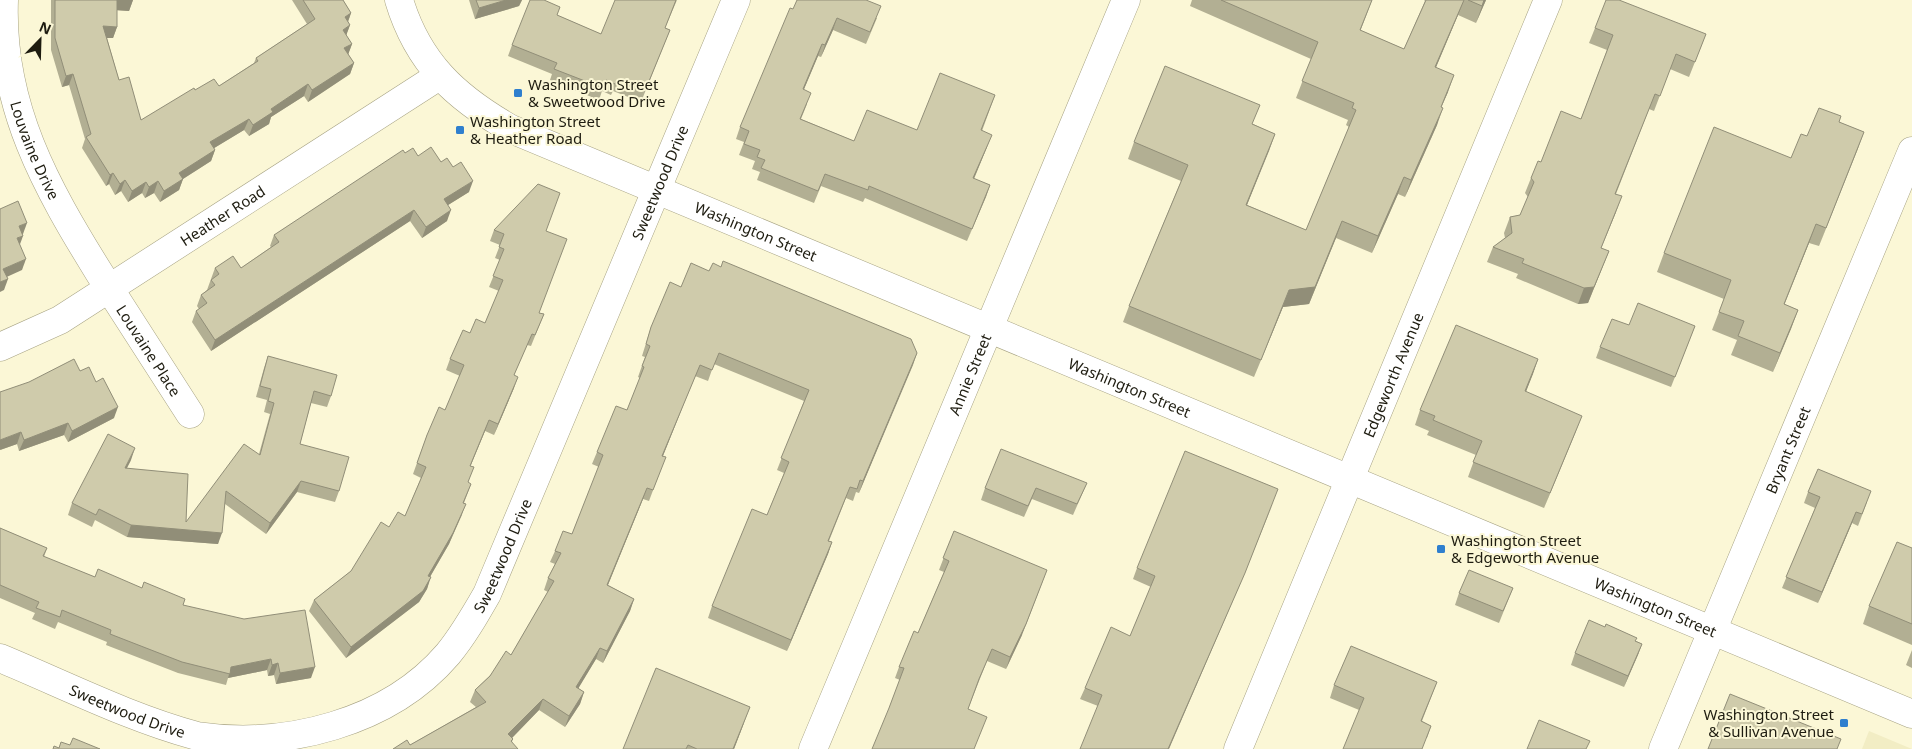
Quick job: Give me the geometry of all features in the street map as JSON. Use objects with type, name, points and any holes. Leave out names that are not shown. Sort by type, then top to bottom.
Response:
[{"type":"street","name":"Louvaine Drive","points":[[4,0],[7,64],[16,110],[35,160],[61,212],[109,288]]},
{"type":"street","name":"Washington Street","points":[[399,0],[404,18],[420,49],[439,76],[462,97],[511,129],[1912,714]]},
{"type":"street","name":"Sweetwood Drive","points":[[0,658],[157,723],[199,736],[238,742],[278,742],[321,734],[356,722],[386,706],[418,683],[453,648],[470,626],[487,594],[736,0]]},
{"type":"street","name":"Annie Street","points":[[813,749],[1126,0]]},
{"type":"street","name":"Edgeworth Avenue","points":[[1238,749],[1548,0]]},
{"type":"street","name":"Heather Road","points":[[0,347],[60,320],[439,76]]},
{"type":"street","name":"Bryant Street","points":[[1663,749],[1912,150]]},
{"type":"street","name":"Louvaine Place","points":[[109,288],[190,414]]},
{"type":"shaded area","points":[[1869,731],[1912,749],[1862,749]]},
{"type":"building","points":[[55,0],[117,0],[117,27],[103,26],[119,80],[129,77],[141,120],[194,88],[195,90],[214,79],[219,86],[258,61],[256,58],[315,19],[303,0],[343,0],[351,13],[345,17],[350,25],[343,30],[352,44],[344,48],[354,63],[312,90],[308,84],[271,109],[273,112],[253,125],[249,119],[210,142],[215,150],[179,173],[183,179],[164,191],[158,181],[149,187],[146,182],[132,191],[125,180],[120,184],[113,173],[110,175],[86,137],[91,134],[73,74],[66,76],[55,38]]},
{"type":"building","points":[[476,0],[506,0],[479,8]]},
{"type":"building","points":[[530,0],[544,0],[560,7],[557,15],[601,34],[615,0],[676,0],[665,28],[670,30],[645,91],[617,80],[615,84],[606,80],[603,88],[554,69],[557,63],[512,45]]},
{"type":"building","points":[[797,0],[866,0],[881,6],[870,32],[837,18],[825,45],[822,44],[803,89],[811,93],[800,119],[854,141],[867,110],[917,130],[940,73],[995,95],[981,130],[992,135],[973,178],[990,185],[972,229],[869,186],[868,190],[825,174],[818,191],[761,168],[765,160],[757,157],[760,150],[744,144],[749,131],[740,127],[790,8],[793,9]]},
{"type":"building","points":[[1221,0],[1372,0],[1360,30],[1404,49],[1426,0],[1464,0],[1435,67],[1454,75],[1441,107],[1443,108],[1411,180],[1404,177],[1378,236],[1342,221],[1315,287],[1289,290],[1261,360],[1129,306],[1188,165],[1134,142],[1165,66],[1260,105],[1252,124],[1275,134],[1246,205],[1306,230],[1356,110],[1352,108],[1354,103],[1302,81],[1318,42]]},
{"type":"building","points":[[1468,0],[1484,0],[1482,6]]},
{"type":"building","points":[[1606,0],[1619,0],[1706,34],[1695,62],[1676,54],[1660,96],[1655,94],[1615,194],[1622,196],[1601,248],[1609,251],[1594,287],[1584,288],[1522,263],[1524,259],[1493,247],[1512,233],[1510,217],[1520,215],[1534,182],[1531,178],[1538,161],[1541,162],[1561,111],[1581,119],[1613,35],[1595,28]]},
{"type":"building","points":[[1819,108],[1841,116],[1839,122],[1864,132],[1826,228],[1816,224],[1784,304],[1798,310],[1780,353],[1738,336],[1744,321],[1719,312],[1731,280],[1664,253],[1714,127],[1791,158],[1801,134],[1807,136]]},
{"type":"building","points":[[431,147],[441,162],[447,158],[453,167],[461,162],[473,181],[444,199],[451,210],[426,227],[414,210],[215,340],[196,311],[207,303],[201,295],[215,285],[211,280],[219,274],[215,268],[233,256],[241,268],[279,242],[274,235],[403,150],[405,153],[413,148],[418,156]]},
{"type":"building","points":[[538,184],[560,193],[546,231],[567,239],[539,313],[544,314],[535,335],[532,334],[514,375],[518,377],[498,424],[489,420],[470,466],[474,467],[468,482],[471,484],[463,503],[466,504],[453,533],[428,576],[431,577],[423,591],[351,647],[314,600],[351,571],[381,522],[389,527],[398,512],[405,516],[426,467],[417,463],[427,435],[439,407],[445,410],[464,365],[450,359],[463,330],[470,333],[476,319],[485,323],[503,280],[493,276],[504,249],[499,247],[504,234],[494,230]]},
{"type":"building","points":[[18,201],[27,223],[19,226],[23,236],[17,238],[26,259],[3,269],[8,279],[0,282],[0,209]]},
{"type":"building","points":[[723,261],[911,339],[917,353],[863,481],[860,480],[857,489],[850,487],[828,541],[832,542],[791,640],[712,606],[752,509],[767,515],[789,462],[781,458],[809,390],[719,353],[712,370],[700,365],[662,456],[666,457],[653,490],[647,488],[607,585],[634,599],[607,651],[600,648],[576,687],[584,692],[569,716],[543,699],[508,734],[518,749],[393,749],[407,740],[410,745],[486,702],[475,690],[490,676],[506,651],[511,655],[554,581],[548,578],[561,553],[555,551],[563,531],[572,534],[603,455],[597,452],[616,406],[627,410],[644,367],[642,366],[650,346],[646,344],[651,327],[670,282],[681,287],[691,263],[709,271],[713,263],[721,267]]},
{"type":"building","points":[[1638,303],[1695,326],[1675,377],[1600,347],[1612,319],[1629,325]]},
{"type":"building","points":[[1456,325],[1538,359],[1525,391],[1582,416],[1550,493],[1473,462],[1482,441],[1433,420],[1435,416],[1420,410]]},
{"type":"building","points":[[268,356],[337,375],[331,396],[314,391],[300,444],[349,457],[339,491],[301,481],[270,523],[226,491],[222,533],[131,525],[99,509],[96,515],[72,503],[108,434],[135,448],[125,468],[188,474],[186,522],[244,444],[260,455],[274,403],[268,401],[271,389],[260,386]]},
{"type":"building","points":[[74,359],[80,371],[89,367],[96,382],[103,378],[118,407],[72,431],[68,423],[24,440],[21,432],[0,440],[0,392],[29,382]]},
{"type":"building","points":[[1001,449],[1087,483],[1077,504],[1036,488],[1028,506],[985,488]]},
{"type":"building","points":[[1185,451],[1278,489],[1245,573],[1168,749],[1080,749],[1102,695],[1085,688],[1111,627],[1130,636],[1155,576],[1137,568]]},
{"type":"building","points":[[1818,469],[1871,491],[1862,514],[1856,512],[1822,592],[1786,577],[1820,497],[1808,492]]},
{"type":"building","points":[[0,528],[47,548],[43,556],[95,577],[98,569],[142,588],[144,582],[185,599],[183,605],[244,619],[305,610],[315,667],[280,673],[278,663],[272,665],[271,659],[231,667],[230,674],[182,662],[110,634],[111,630],[62,610],[60,617],[36,608],[39,602],[0,585]]},
{"type":"building","points":[[954,531],[1047,570],[1026,624],[1010,657],[992,649],[979,679],[968,709],[987,717],[974,749],[872,749],[904,668],[899,667],[914,631],[918,633],[949,561],[943,558]]},
{"type":"building","points":[[1897,542],[1912,548],[1912,624],[1869,606]]},
{"type":"building","points":[[1469,570],[1513,588],[1503,611],[1459,593]]},
{"type":"building","points":[[1589,620],[1605,627],[1606,624],[1637,638],[1635,641],[1642,644],[1628,676],[1575,653]]},
{"type":"building","points":[[1351,646],[1437,682],[1421,721],[1431,726],[1422,749],[1343,749],[1364,698],[1334,685]]},
{"type":"building","points":[[656,668],[750,707],[733,749],[697,749],[688,745],[686,749],[623,749]]},
{"type":"building","points":[[1730,694],[1841,739],[1837,749],[1708,749]]},
{"type":"building","points":[[1539,720],[1590,741],[1586,749],[1527,749]]},
{"type":"building","points":[[73,738],[100,749],[53,749],[54,746],[59,748],[61,742],[70,745]]},
{"type":"place","name":"Washington Street & Sweetwood Drive","points":[[518,93]]},
{"type":"place","name":"Washington Street & Heather Road","points":[[460,130]]},
{"type":"place","name":"Washington Street & Edgeworth Avenue","points":[[1441,549]]},
{"type":"place","name":"Washington Street & Sullivan Avenue","points":[[1844,723]]}]
